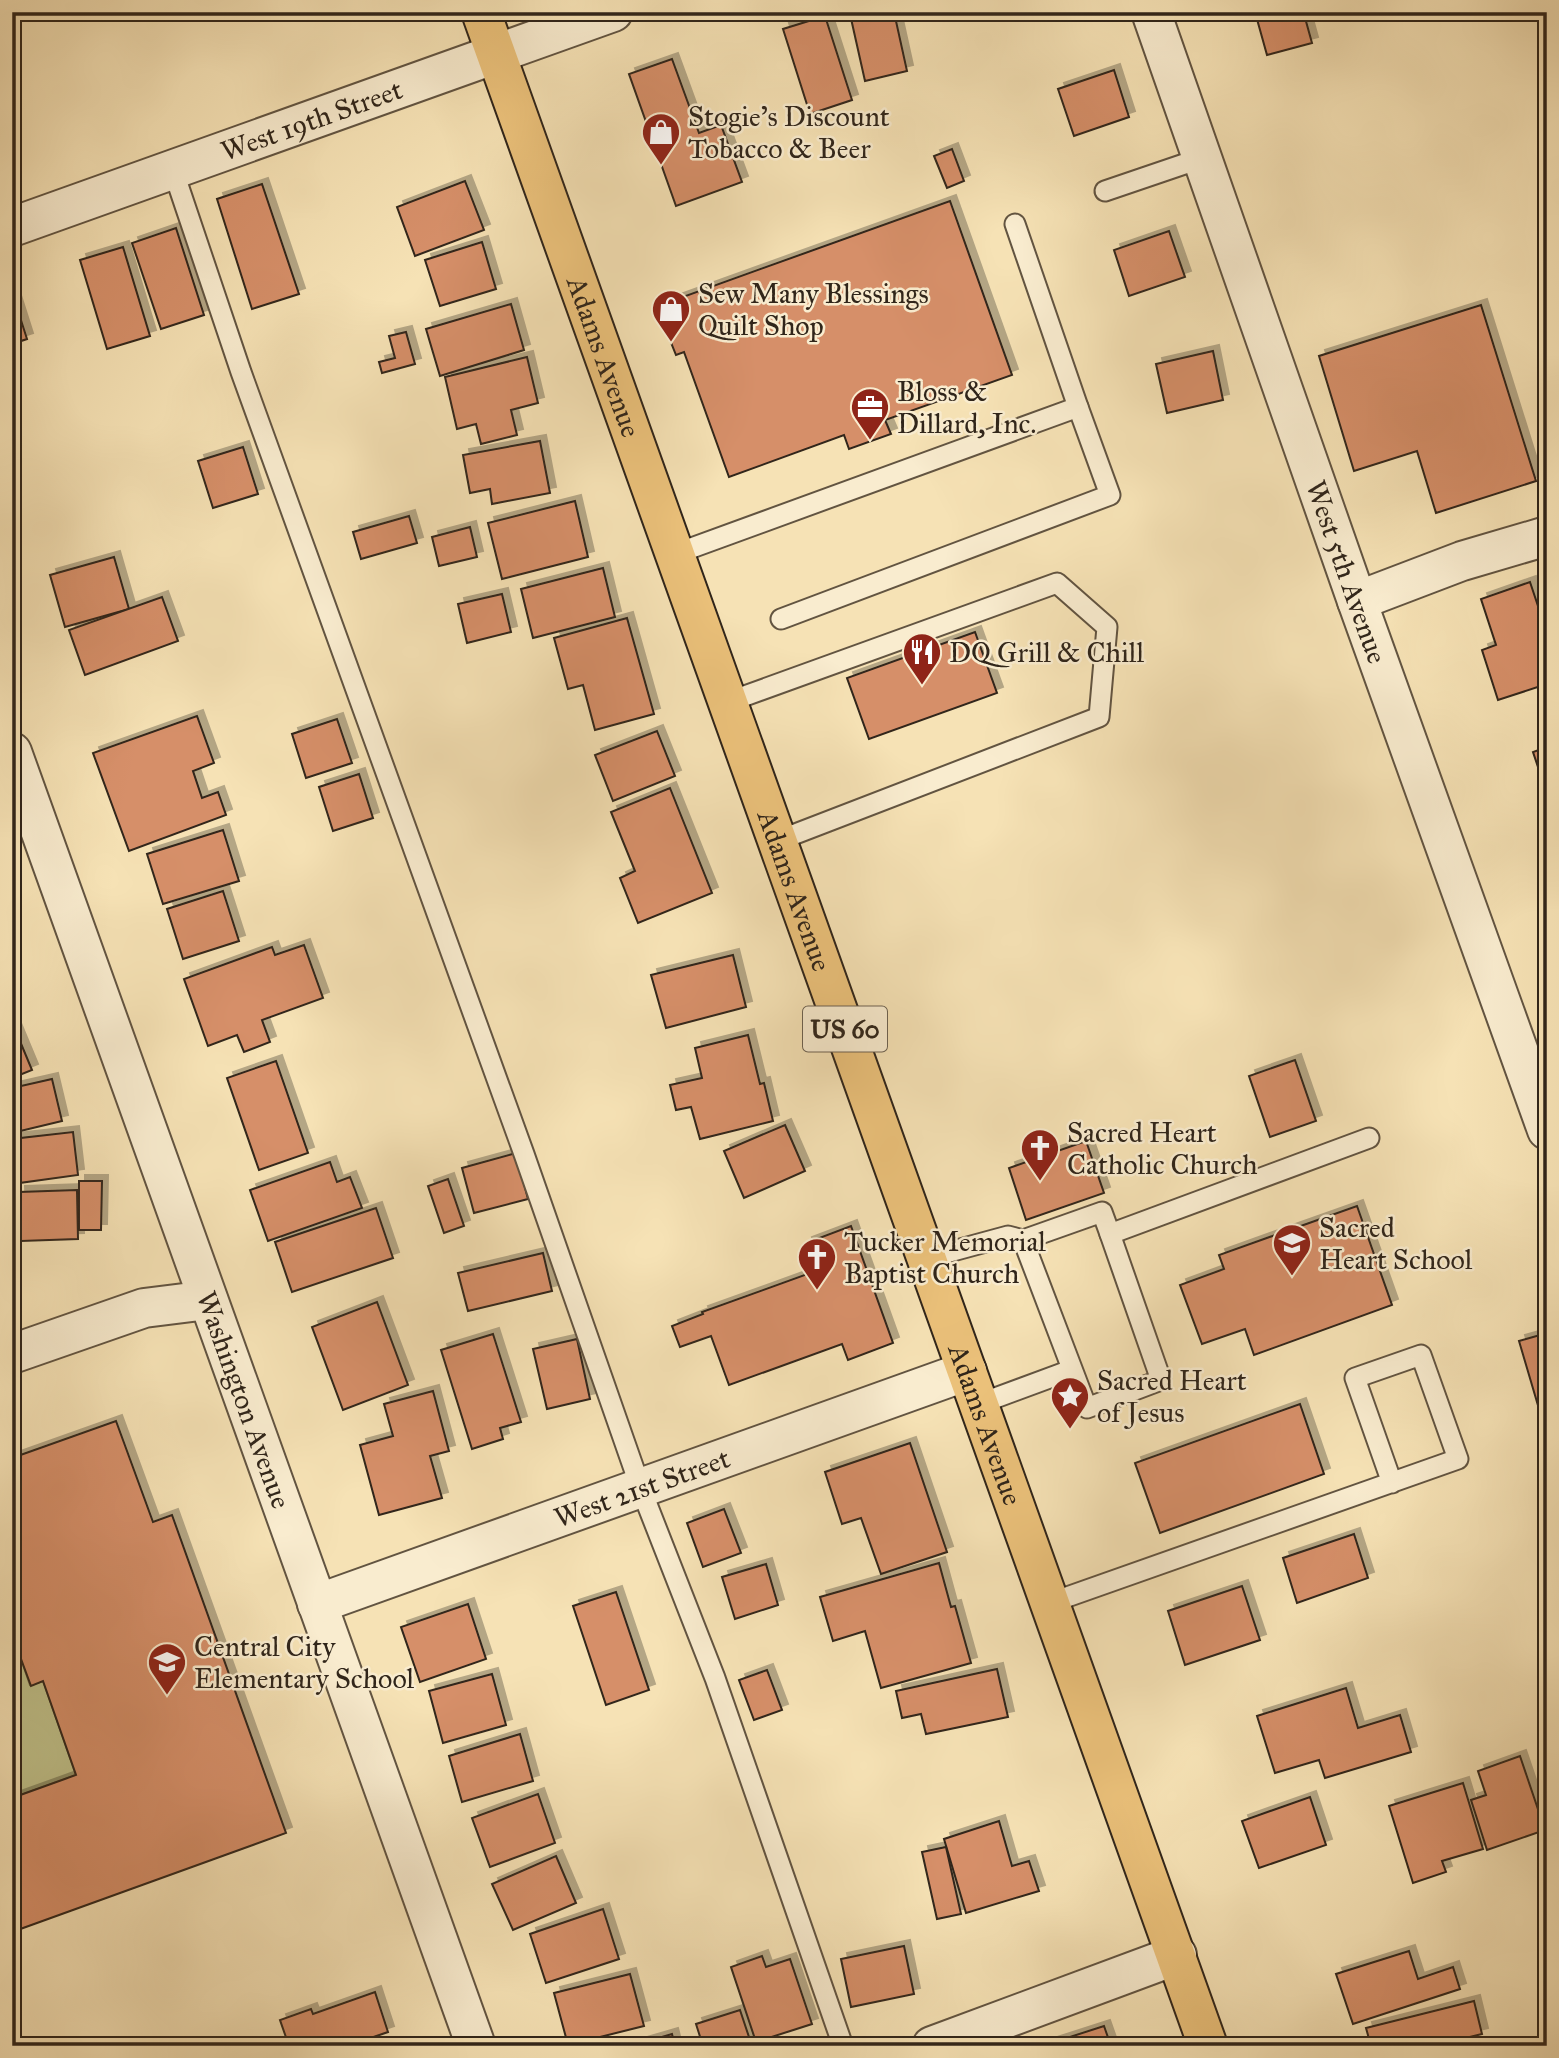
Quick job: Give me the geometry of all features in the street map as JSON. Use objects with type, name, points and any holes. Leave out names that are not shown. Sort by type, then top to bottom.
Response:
[{"type":"main road","name":"Adams Avenue","points":[[481,12],[1208,2046]]},
{"type":"street","name":"West 19th Street","points":[[12,227],[613,12]]},
{"type":"street","name":"West 5th Avenue","points":[[1151,12],[1357,601],[1547,1130]]},
{"type":"street","points":[[1357,601],[1462,561],[1547,536]]},
{"type":"street","name":"Washington Avenue","points":[[12,752],[476,2046]]},
{"type":"street","points":[[12,1354],[144,1308],[208,1300]]},
{"type":"street","name":"West 21st Street","points":[[317,1604],[641,1489],[973,1387]]},
{"type":"street","points":[[932,2046],[1177,1955]]},
{"type":"lane","points":[[1105,191],[1202,158]]},
{"type":"lane","points":[[173,170],[241,372],[524,1154],[641,1489],[715,1678],[844,2046]]},
{"type":"lane","points":[[781,619],[1110,495],[1015,224]]},
{"type":"lane","points":[[675,554],[1078,407]]},
{"type":"lane","points":[[728,702],[1057,583],[1107,627],[1099,717],[777,842]]},
{"type":"lane","points":[[1110,1234],[1369,1138]]},
{"type":"lane","points":[[927,1258],[1008,1236],[1023,1241],[1102,1213],[1161,1380],[1087,1408],[1070,1370],[1023,1241]]},
{"type":"lane","points":[[1050,1603],[1392,1483],[1458,1459],[1421,1354],[1355,1378],[1392,1483]]},
{"type":"lane","points":[[973,1387],[1070,1370]]},
{"type":"green space","points":[[21,1659],[30,1685],[43,1681],[76,1775],[12,1798],[12,1662]]},
{"type":"building","points":[[894,12],[907,71],[865,81],[850,14]]},
{"type":"building","points":[[1255,12],[1309,12],[1304,14],[1312,43],[1267,55]]},
{"type":"building","points":[[825,16],[852,100],[810,114],[783,29]]},
{"type":"building","points":[[672,59],[699,133],[721,125],[742,182],[676,206],[629,74]]},
{"type":"building","points":[[1114,70],[1129,117],[1074,136],[1058,89]]},
{"type":"building","points":[[952,149],[964,181],[947,188],[934,156]]},
{"type":"building","points":[[465,181],[484,230],[415,256],[397,207]]},
{"type":"building","points":[[262,184],[299,294],[252,309],[217,199]]},
{"type":"building","points":[[950,201],[1012,375],[885,420],[891,434],[849,449],[844,435],[729,477],[684,352],[676,355],[666,330],[675,327],[666,303]]},
{"type":"building","points":[[176,228],[204,315],[161,329],[132,243]]},
{"type":"building","points":[[1169,231],[1185,277],[1129,296],[1114,250]]},
{"type":"building","points":[[482,242],[496,289],[440,306],[425,260]]},
{"type":"building","points":[[123,247],[150,336],[107,349],[80,260]]},
{"type":"building","points":[[12,296],[27,339],[12,344]]},
{"type":"building","points":[[511,304],[524,350],[440,376],[426,329]]},
{"type":"building","points":[[1481,305],[1536,481],[1436,513],[1417,451],[1354,471],[1319,356]]},
{"type":"building","points":[[406,332],[415,364],[382,373],[379,362],[395,358],[389,336]]},
{"type":"building","points":[[1213,351],[1223,400],[1167,413],[1156,364]]},
{"type":"building","points":[[527,357],[538,403],[511,410],[517,435],[481,444],[476,424],[457,429],[445,377]]},
{"type":"building","points":[[540,441],[550,493],[492,504],[490,489],[470,493],[463,455]]},
{"type":"building","points":[[243,447],[258,494],[213,508],[198,461]]},
{"type":"building","points":[[575,501],[588,557],[502,579],[488,523]]},
{"type":"building","points":[[409,516],[417,543],[361,559],[353,532]]},
{"type":"building","points":[[470,527],[477,557],[439,566],[432,537]]},
{"type":"building","points":[[114,557],[129,609],[65,627],[50,575]]},
{"type":"building","points":[[603,568],[615,617],[533,638],[521,589]]},
{"type":"building","points":[[1530,582],[1547,633],[1547,684],[1498,700],[1482,650],[1496,645],[1481,599]]},
{"type":"building","points":[[502,594],[511,632],[467,643],[458,604]]},
{"type":"building","points":[[162,597],[178,641],[85,675],[69,630]]},
{"type":"building","points":[[627,618],[654,714],[595,730],[583,685],[568,689],[554,638]]},
{"type":"building","name":"DQ Grill & Chill","points":[[975,632],[997,693],[869,739],[847,678]]},
{"type":"building","points":[[197,716],[214,763],[193,771],[202,798],[218,792],[226,815],[129,851],[93,753]]},
{"type":"building","points":[[337,719],[352,763],[306,778],[292,734]]},
{"type":"building","points":[[657,731],[675,776],[613,801],[595,755]]},
{"type":"building","points":[[1547,747],[1547,778],[1542,779],[1533,752]]},
{"type":"building","points":[[359,774],[373,818],[333,831],[319,787]]},
{"type":"building","points":[[670,788],[712,893],[638,923],[620,878],[635,871],[611,812]]},
{"type":"building","points":[[223,830],[239,881],[163,904],[147,854]]},
{"type":"building","points":[[223,891],[239,941],[183,959],[167,909]]},
{"type":"building","points":[[304,945],[323,998],[262,1020],[270,1042],[244,1052],[237,1035],[208,1046],[184,979],[272,947],[275,955]]},
{"type":"building","points":[[733,955],[746,1007],[666,1028],[651,975]]},
{"type":"building","points":[[12,1022],[32,1070],[12,1078]]},
{"type":"building","points":[[748,1035],[760,1084],[764,1083],[773,1121],[700,1139],[691,1107],[676,1110],[670,1085],[702,1078],[695,1048]]},
{"type":"building","points":[[1295,1060],[1316,1121],[1270,1137],[1249,1076]]},
{"type":"building","points":[[276,1061],[308,1153],[259,1170],[227,1078]]},
{"type":"building","points":[[52,1079],[62,1121],[12,1133],[12,1088]]},
{"type":"building","points":[[785,1125],[805,1171],[744,1198],[724,1151]]},
{"type":"building","points":[[73,1132],[78,1175],[12,1184],[12,1139]]},
{"type":"building","points":[[1086,1141],[1104,1193],[1026,1220],[1009,1168]]},
{"type":"building","points":[[516,1153],[528,1199],[474,1213],[462,1168]]},
{"type":"building","points":[[330,1162],[337,1182],[350,1177],[362,1208],[268,1241],[250,1190]]},
{"type":"building","points":[[448,1179],[464,1226],[444,1233],[428,1186]]},
{"type":"building","points":[[79,1181],[102,1181],[101,1230],[79,1230]]},
{"type":"building","points":[[77,1190],[78,1239],[21,1241],[19,1192]]},
{"type":"building","name":"Sacred Heart School","points":[[1357,1206],[1392,1305],[1254,1355],[1245,1329],[1202,1344],[1180,1285],[1224,1269],[1219,1255]]},
{"type":"building","points":[[376,1208],[393,1258],[292,1292],[275,1242]]},
{"type":"building","name":"Tucker Memorial Baptist Church","points":[[851,1226],[893,1343],[848,1360],[842,1344],[729,1385],[711,1336],[680,1347],[672,1326],[703,1314],[702,1312],[816,1271],[806,1243]]},
{"type":"building","points":[[543,1253],[552,1291],[468,1311],[458,1273]]},
{"type":"building","points":[[377,1302],[408,1385],[343,1410],[312,1327]]},
{"type":"building","points":[[1547,1333],[1547,1436],[1519,1341]]},
{"type":"building","points":[[493,1334],[521,1422],[500,1428],[503,1439],[472,1449],[441,1350]]},
{"type":"building","points":[[577,1339],[590,1399],[547,1409],[533,1349]]},
{"type":"building","points":[[433,1391],[449,1451],[430,1456],[442,1498],[379,1515],[360,1445],[393,1436],[384,1404]]},
{"type":"building","points":[[1300,1404],[1324,1474],[1160,1533],[1135,1463]]},
{"type":"building","points":[[116,1421],[153,1522],[172,1515],[286,1833],[12,1932],[12,1798],[76,1775],[43,1681],[31,1686],[21,1659],[12,1662],[12,1458]]},
{"type":"building","points":[[910,1443],[947,1552],[881,1574],[861,1518],[842,1524],[825,1472]]},
{"type":"building","points":[[724,1509],[741,1553],[703,1567],[687,1523]]},
{"type":"building","points":[[1354,1534],[1368,1578],[1297,1603],[1283,1558]]},
{"type":"building","points":[[939,1563],[951,1607],[955,1606],[971,1663],[881,1688],[865,1631],[833,1641],[820,1597]]},
{"type":"building","points":[[766,1564],[778,1605],[735,1619],[722,1577]]},
{"type":"building","points":[[1242,1586],[1260,1640],[1185,1665],[1168,1611]]},
{"type":"building","points":[[616,1592],[649,1690],[606,1705],[573,1606]]},
{"type":"building","points":[[468,1604],[486,1659],[420,1682],[401,1627]]},
{"type":"building","points":[[997,1669],[1008,1717],[926,1734],[921,1714],[902,1718],[896,1691]]},
{"type":"building","points":[[767,1670],[782,1710],[754,1720],[739,1680]]},
{"type":"building","points":[[492,1674],[506,1725],[443,1743],[429,1691]]},
{"type":"building","points":[[1346,1688],[1358,1728],[1400,1715],[1411,1752],[1325,1778],[1319,1760],[1275,1773],[1257,1716]]},
{"type":"building","points":[[520,1734],[533,1781],[462,1802],[449,1756]]},
{"type":"building","points":[[1520,1756],[1545,1830],[1487,1850],[1471,1800],[1486,1795],[1478,1771]]},
{"type":"building","points":[[1463,1783],[1483,1849],[1442,1861],[1446,1872],[1413,1883],[1389,1806]]},
{"type":"building","points":[[538,1794],[555,1843],[490,1867],[472,1818]]},
{"type":"building","points":[[1310,1797],[1326,1845],[1259,1868],[1242,1821]]},
{"type":"building","points":[[999,1821],[1012,1866],[1029,1861],[1039,1891],[966,1913],[944,1839]]},
{"type":"building","points":[[946,1847],[961,1914],[937,1919],[922,1852]]},
{"type":"building","points":[[556,1856],[576,1903],[513,1930],[492,1884]]},
{"type":"building","points":[[603,1909],[619,1959],[546,1983],[530,1934]]},
{"type":"building","points":[[904,1946],[914,1994],[851,2007],[841,1959]]},
{"type":"building","points":[[1409,1951],[1418,1979],[1453,1967],[1460,1989],[1353,2024],[1336,1974]]},
{"type":"building","points":[[762,1956],[766,1967],[790,1959],[812,2024],[756,2042],[731,1967]]},
{"type":"building","points":[[630,1974],[644,2026],[568,2045],[554,1993]]},
{"type":"building","points":[[375,1992],[388,2032],[347,2046],[289,2046],[280,2020],[311,2009],[313,2014]]},
{"type":"building","points":[[1474,2001],[1482,2034],[1433,2046],[1371,2046],[1366,2028]]},
{"type":"building","points":[[740,2010],[752,2046],[703,2046],[696,2024]]},
{"type":"building","points":[[1104,2026],[1111,2046],[1042,2046]]},
{"type":"building","points":[[672,2034],[675,2046],[631,2046]]},
{"type":"place","name":"Stogie's Discount Tobacco & Beer","points":[[661,166]]},
{"type":"place","name":"Sew Many Blessings Quilt Shop","points":[[671,343]]},
{"type":"place","name":"Bloss & Dillard, Inc.","points":[[870,441]]},
{"type":"place","name":"DQ Grill & Chill","points":[[922,686]]},
{"type":"place","name":"Sacred Heart Catholic Church","points":[[1040,1182]]},
{"type":"place","name":"Sacred Heart School","points":[[1292,1277]]},
{"type":"place","name":"Tucker Memorial Baptist Church","points":[[817,1291]]},
{"type":"place","name":"Sacred Heart of Jesus","points":[[1070,1430]]},
{"type":"place","name":"Central City Elementary School","points":[[167,1696]]}]
